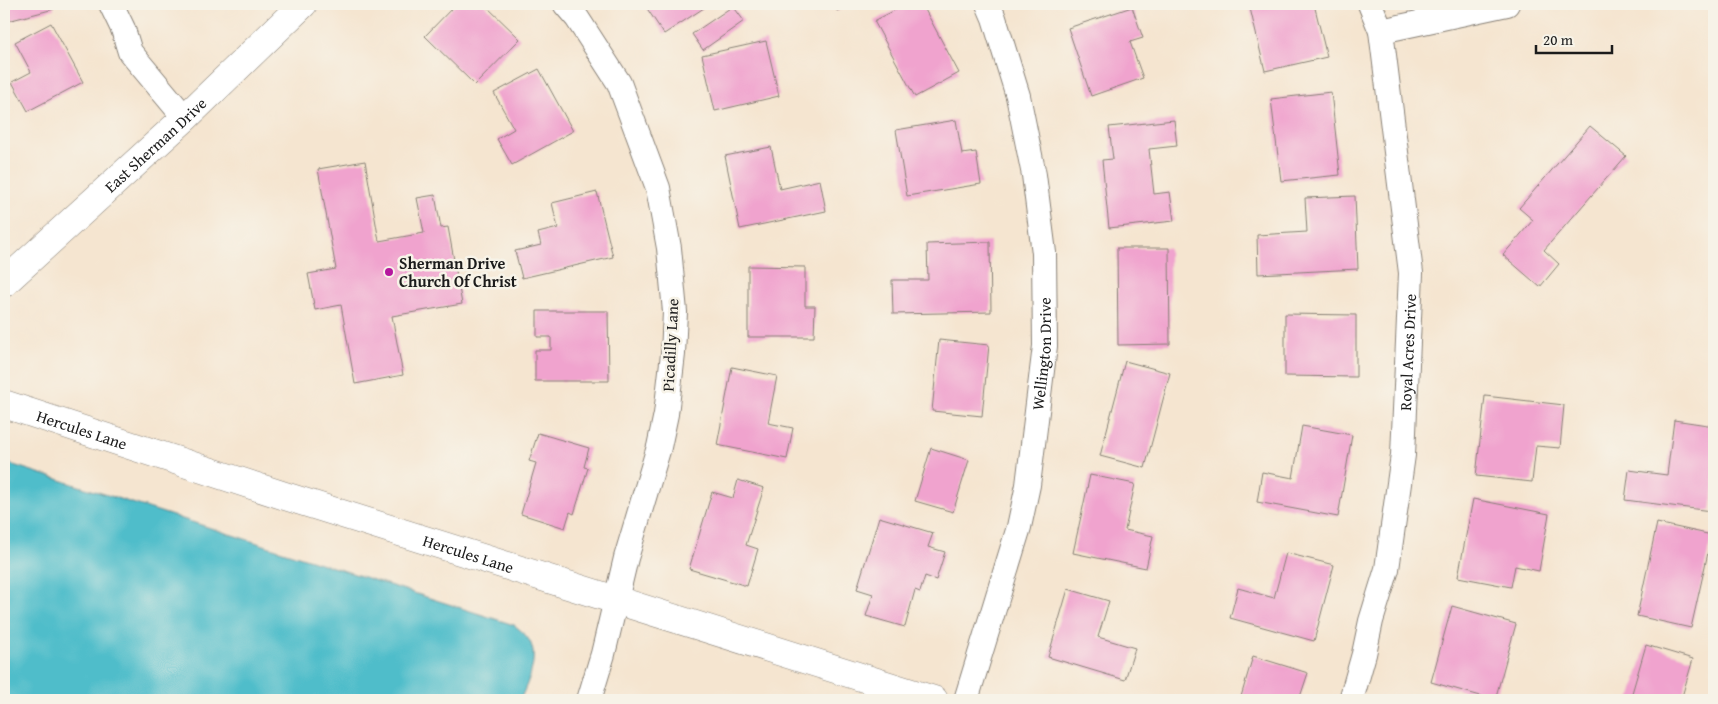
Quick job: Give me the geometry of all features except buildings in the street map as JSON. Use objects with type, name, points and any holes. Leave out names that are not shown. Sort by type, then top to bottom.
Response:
[{"type":"street","points":[[111,4],[123,28],[130,52],[185,118]]},
{"type":"street","name":"East Sherman Drive","points":[[4,283],[185,118],[303,4]]},
{"type":"street","name":"Picadilly Lane","points":[[565,4],[619,83],[658,188],[669,248],[675,312],[673,354],[666,414],[659,447],[626,558],[603,654],[589,700]]},
{"type":"street","name":"Wellington Drive","points":[[966,700],[1019,527],[1028,486],[1045,346],[1044,252],[1034,175],[1018,96],[988,4]]},
{"type":"street","name":"Royal Acres Drive","points":[[1351,700],[1386,569],[1403,455],[1410,273],[1381,30],[1370,4]]},
{"type":"street","points":[[1381,30],[1507,4]]},
{"type":"street","name":"Hercules Lane","points":[[4,404],[285,496],[934,700]]},
{"type":"water","points":[[4,462],[514,625],[526,636],[531,643],[533,651],[532,668],[527,685],[520,700],[4,700]]},
{"type":"place","name":"Sherman Drive Church Of Christ","points":[[389,272]]}]
